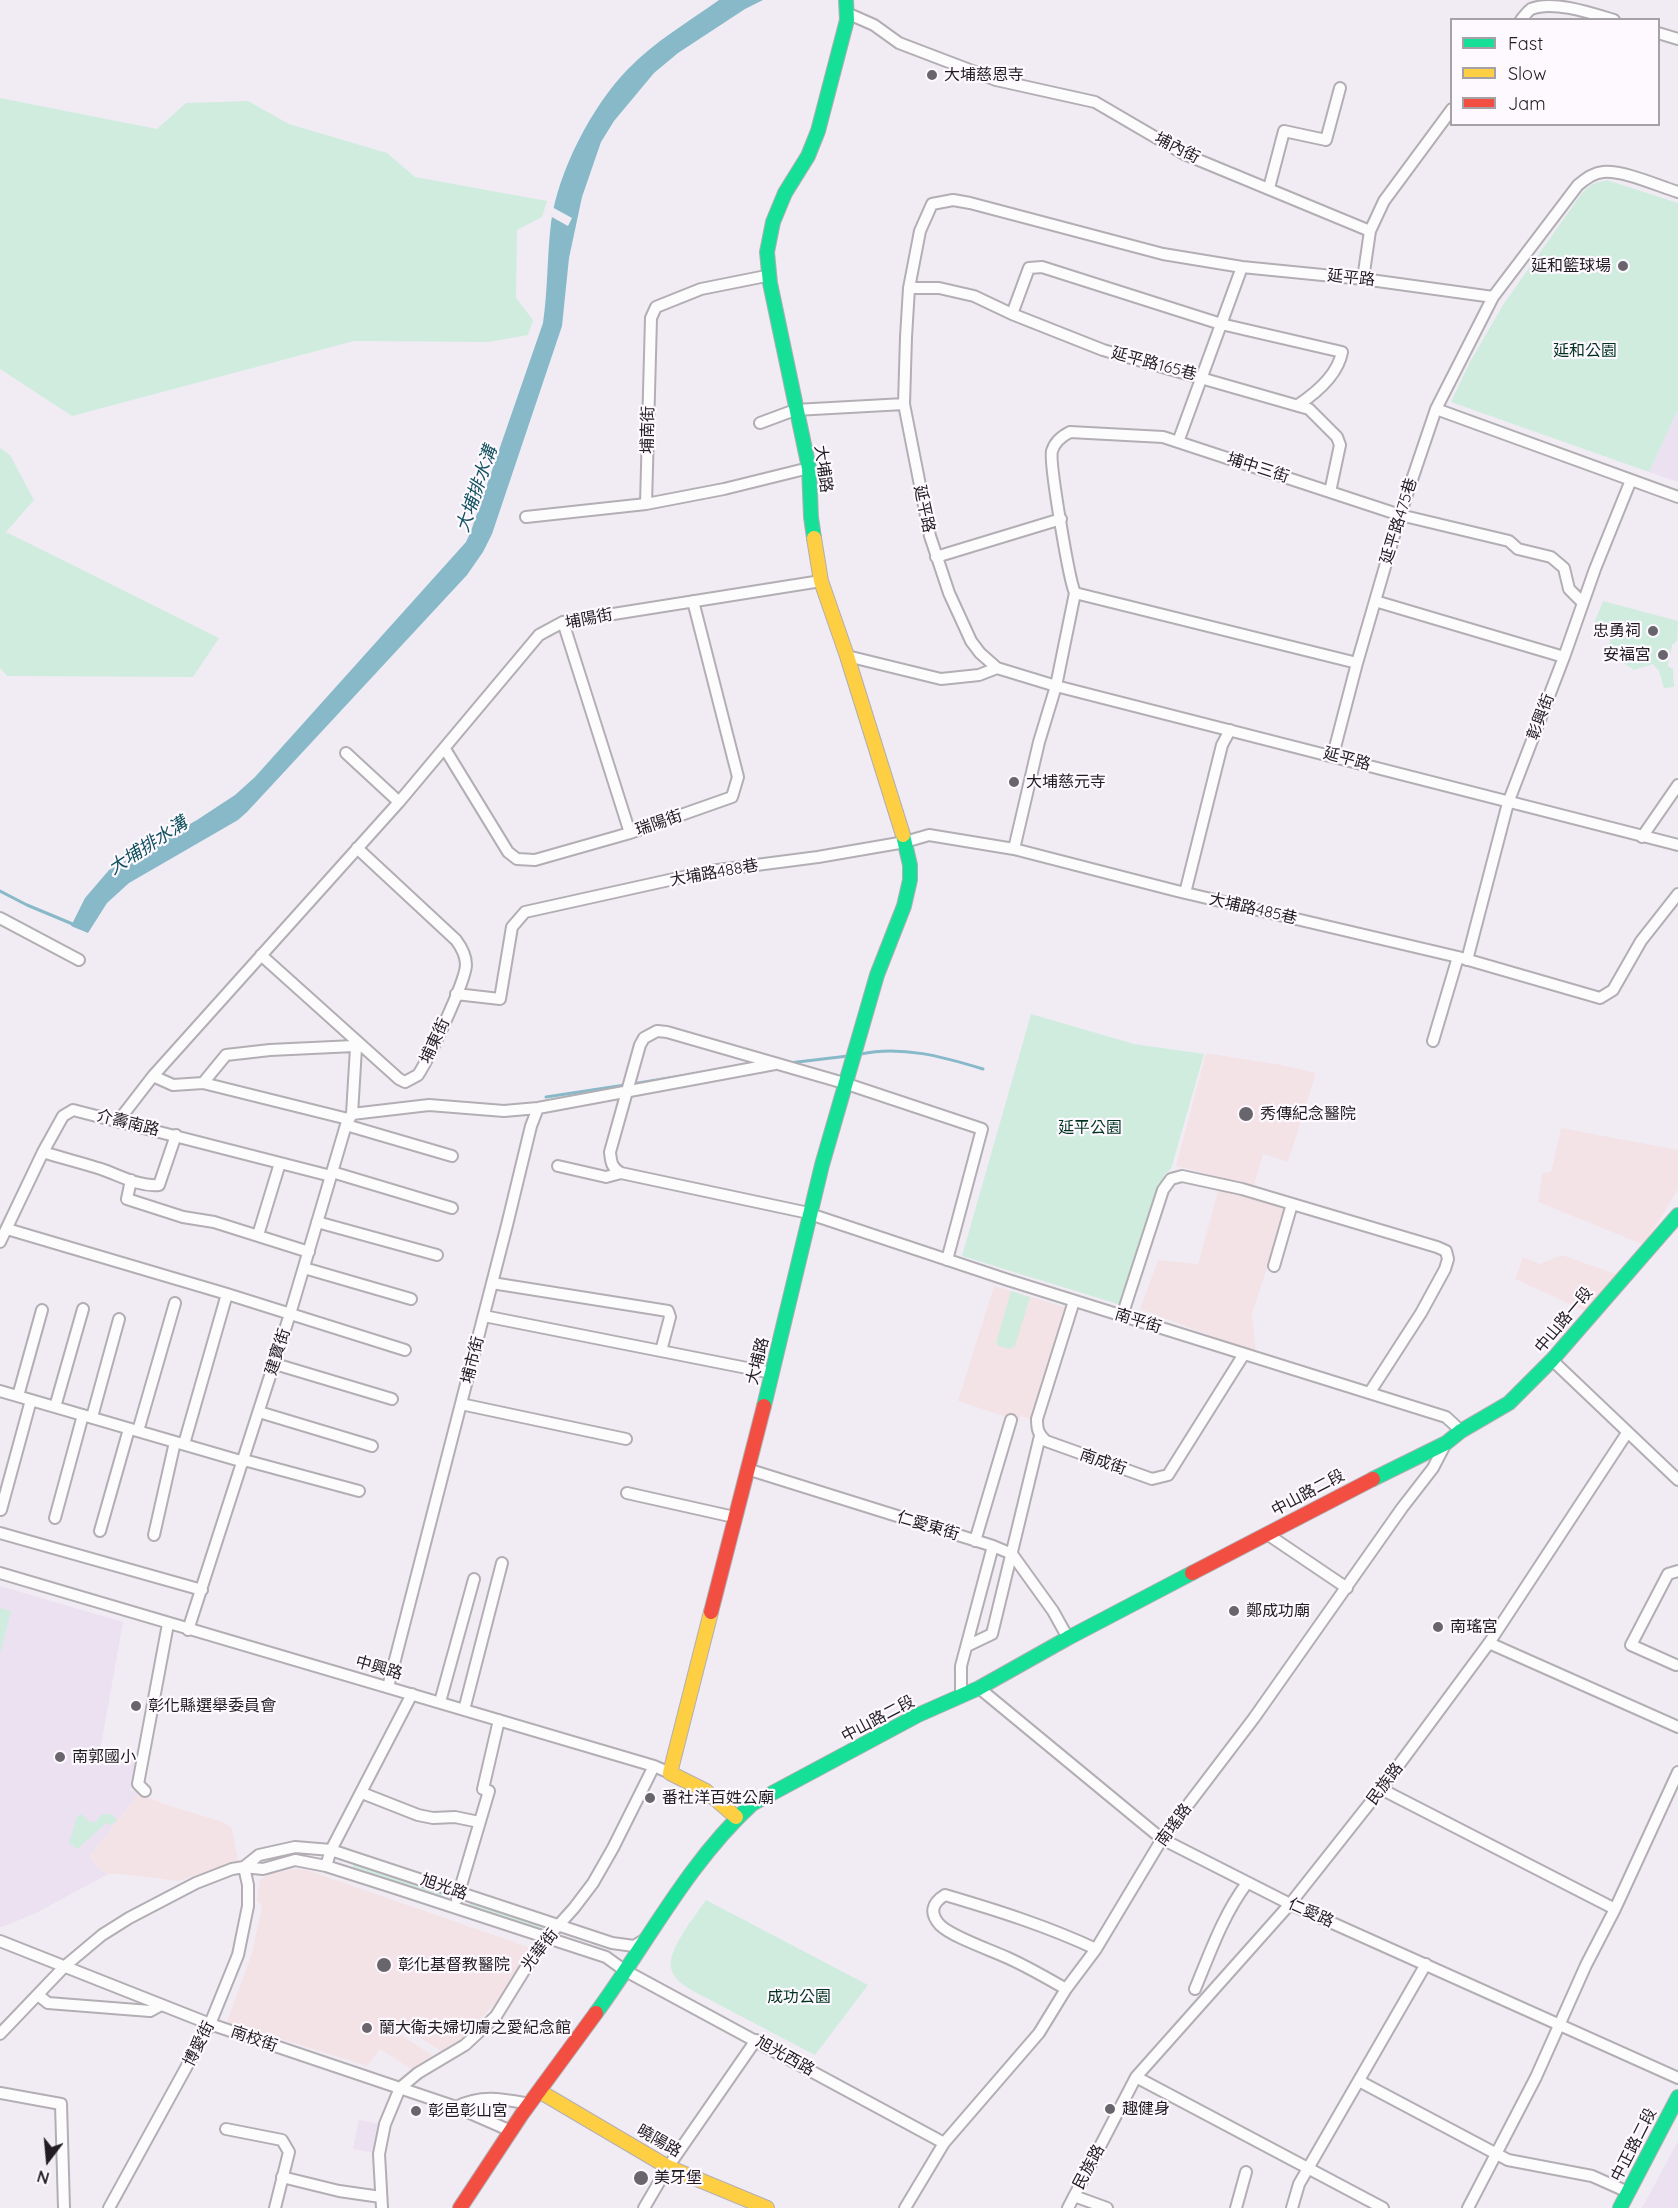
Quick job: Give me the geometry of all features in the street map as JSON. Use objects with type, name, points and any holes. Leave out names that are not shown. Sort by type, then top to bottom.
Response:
[{"type":"main road","name":"大埔路","points":[[670,1773],[844,1083],[883,959],[904,906],[910,880],[905,842],[821,581],[811,517],[809,468],[795,410],[774,300],[766,276],[769,232],[794,179],[803,167],[822,121],[847,7]]},
{"type":"main road","name":"中山路一段","points":[[1461,1431],[1509,1403],[1552,1360],[1678,1215]]},
{"type":"main road","name":"中山路二段","points":[[460,2208],[511,2131],[708,1849],[752,1804],[918,1715],[980,1688],[1068,1638],[1348,1491],[1446,1443],[1461,1431]]},
{"type":"main road","name":"中興路","points":[[670,1773],[690,1780],[714,1796],[736,1818]]},
{"type":"main road","name":"曉陽路","points":[[539,2091],[668,2167],[767,2208]]},
{"type":"main road","name":"中正路二段","points":[[1620,2208],[1678,2097]]},
{"type":"street","points":[[1523,18],[1532,8],[1547,3],[1565,5],[1607,18]]},
{"type":"street","name":"埔內街","points":[[847,7],[899,43],[996,80],[1095,102],[1184,154],[1370,231]]},
{"type":"street","points":[[1660,33],[1678,39]]},
{"type":"street","points":[[1269,188],[1284,130],[1326,140],[1340,88]]},
{"type":"street","points":[[1363,279],[1370,231],[1384,201],[1450,112]]},
{"type":"street","name":"延平路475巷","points":[[1333,755],[1400,514],[1436,409],[1493,297],[1578,185],[1590,176],[1602,172],[1615,172],[1678,192]]},
{"type":"street","name":"延平路","points":[[1493,297],[1363,279],[1242,267],[1163,254],[953,200],[932,204],[920,231],[909,288],[904,404],[920,492],[936,557],[949,593],[971,641],[980,653],[997,668],[1056,686],[1678,845]]},
{"type":"street","points":[[1012,314],[1029,268],[1042,267],[1221,324],[1342,352],[1340,364],[1312,396],[1298,405]]},
{"type":"street","points":[[1179,442],[1242,267]]},
{"type":"street","name":"埔南街","points":[[646,504],[651,318],[656,307],[701,289],[766,276]]},
{"type":"street","name":"延平路165巷","points":[[909,288],[939,288],[974,296],[1012,314],[1103,350],[1309,409],[1337,437],[1340,445],[1330,492]]},
{"type":"street","points":[[760,423],[795,410],[904,404]]},
{"type":"street","points":[[1436,409],[1678,497]]},
{"type":"street","name":"埔中三街","points":[[1075,593],[1051,455],[1059,438],[1071,432],[1163,437],[1400,514],[1509,542],[1518,549],[1551,557],[1564,568],[1569,589],[1583,603]]},
{"type":"street","points":[[526,517],[646,504],[724,489],[809,468]]},
{"type":"street","name":"彰興街","points":[[1433,1041],[1463,958],[1508,803],[1631,480]]},
{"type":"street","points":[[936,557],[1061,519]]},
{"type":"street","name":"埔陽街","points":[[119,1120],[153,1076],[399,802],[539,636],[563,622],[821,581]]},
{"type":"street","points":[[1014,849],[1037,752],[1056,686],[1075,593],[1357,663]]},
{"type":"street","name":"瑞陽街","points":[[445,748],[508,852],[517,859],[535,860],[630,832],[732,797],[737,787],[738,777],[693,601]]},
{"type":"street","points":[[1375,601],[1564,657]]},
{"type":"street","points":[[563,622],[630,832]]},
{"type":"street","points":[[847,656],[941,679],[979,675],[997,668]]},
{"type":"street","points":[[1185,893],[1222,746],[1230,730]]},
{"type":"street","points":[[346,753],[399,802]]},
{"type":"street","points":[[1642,837],[1678,785]]},
{"type":"street","name":"大埔路485巷","points":[[905,842],[929,835],[1014,849],[1185,893],[1463,958],[1600,998],[1613,990],[1641,941],[1678,894]]},
{"type":"street","name":"大埔路488巷","points":[[456,994],[500,999],[512,927],[525,912],[710,871],[818,857],[905,842]]},
{"type":"street","name":"埔東街","points":[[261,955],[399,1079],[405,1082],[418,1076],[456,994],[466,968],[465,955],[456,940],[357,848]]},
{"type":"street","points":[[0,918],[51,943],[79,960]]},
{"type":"street","points":[[621,1173],[611,1162],[610,1152],[640,1045],[644,1038],[657,1030],[844,1083],[982,1129],[947,1260]]},
{"type":"street","name":"建寶街","points":[[188,1630],[275,1364],[349,1120],[356,1048],[354,1046],[270,1050],[226,1055],[202,1083]]},
{"type":"street","points":[[349,1120],[429,1105],[504,1112],[538,1108],[778,1064]]},
{"type":"street","points":[[153,1076],[173,1085],[202,1083],[349,1120],[452,1156]]},
{"type":"street","points":[[484,1316],[531,1125],[538,1108]]},
{"type":"street","name":"介壽南路","points":[[0,1242],[43,1152],[63,1116],[73,1110],[331,1174],[452,1208]]},
{"type":"street","points":[[43,1152],[153,1186],[159,1185],[176,1135]]},
{"type":"street","points":[[258,1235],[280,1162]]},
{"type":"street","name":"南平街","points":[[558,1166],[606,1177],[621,1173],[811,1215],[1074,1301],[1446,1417],[1461,1431]]},
{"type":"street","points":[[1122,1316],[1163,1190],[1171,1179],[1182,1176],[1242,1189],[1446,1251],[1448,1259],[1445,1269],[1421,1313],[1370,1392]]},
{"type":"street","points":[[131,1180],[127,1199],[183,1217],[214,1222],[309,1252]]},
{"type":"street","points":[[1274,1266],[1292,1204]]},
{"type":"street","points":[[318,1222],[436,1256]]},
{"type":"street","points":[[8,1228],[405,1350]]},
{"type":"street","points":[[304,1268],[411,1299]]},
{"type":"street","points":[[492,1283],[668,1311],[670,1317],[661,1352]]},
{"type":"street","points":[[154,1535],[227,1294]]},
{"type":"street","points":[[967,1646],[992,1634],[1040,1436],[1037,1419],[1074,1301]]},
{"type":"street","points":[[100,1531],[175,1303]]},
{"type":"street","points":[[55,1407],[82,1309]]},
{"type":"street","points":[[18,1396],[42,1310]]},
{"type":"street","name":"埔市街","points":[[388,1688],[484,1316],[772,1373]]},
{"type":"street","points":[[55,1518],[119,1319]]},
{"type":"street","name":"南成街","points":[[1040,1436],[1046,1442],[1152,1479],[1168,1475],[1244,1354]]},
{"type":"street","points":[[1552,1360],[1678,1480]]},
{"type":"street","points":[[275,1364],[392,1399]]},
{"type":"street","points":[[0,1391],[244,1461],[360,1491]]},
{"type":"street","points":[[1,1510],[31,1400]]},
{"type":"street","points":[[461,1404],[626,1439]]},
{"type":"street","points":[[259,1412],[372,1446]]},
{"type":"street","points":[[975,1541],[1011,1420]]},
{"type":"street","name":"民族路","points":[[1068,2208],[1136,2077],[1290,1904],[1382,1789],[1489,1643],[1627,1433]]},
{"type":"street","name":"南瑤路","points":[[905,2208],[944,2143],[1039,2033],[1066,1989],[1096,1949],[1162,1839],[1254,1718],[1402,1508],[1433,1468],[1446,1443]]},
{"type":"street","name":"仁愛東街","points":[[747,1469],[993,1546],[1012,1554]]},
{"type":"street","points":[[627,1493],[734,1516]]},
{"type":"street","points":[[0,1533],[202,1590]]},
{"type":"street","points":[[1268,1534],[1347,1588]]},
{"type":"street","points":[[961,1696],[961,1666],[993,1546]]},
{"type":"street","points":[[1012,1554],[1053,1611],[1068,1638]]},
{"type":"street","points":[[464,1710],[502,1563]]},
{"type":"street","points":[[1676,1665],[1631,1645],[1668,1574],[1678,1570]]},
{"type":"street","name":"中興路","points":[[0,1573],[188,1630],[440,1702],[654,1766],[670,1773]]},
{"type":"street","points":[[440,1702],[474,1579]]},
{"type":"street","points":[[145,1791],[138,1784],[168,1624]]},
{"type":"street","points":[[1489,1643],[1678,1727]]},
{"type":"street","name":"仁愛路","points":[[980,1688],[1162,1839],[1290,1904],[1678,2078]]},
{"type":"street","points":[[326,1866],[331,1850],[412,1694]]},
{"type":"street","points":[[454,1908],[489,1791],[483,1789],[499,1720]]},
{"type":"street","name":"光華街","points":[[381,2203],[379,2154],[385,2124],[400,2088],[418,2073],[465,2045],[496,2016],[538,1948],[574,1908],[597,1876],[654,1766]]},
{"type":"street","points":[[1468,2208],[1536,2077],[1586,1965],[1615,1909],[1678,1772]]},
{"type":"street","points":[[1382,1789],[1615,1909]]},
{"type":"street","points":[[362,1792],[418,1815],[433,1818],[455,1817],[479,1822]]},
{"type":"street","name":"旭光路","points":[[244,1867],[259,1855],[295,1847],[331,1850],[624,1946],[634,1946],[644,1940]]},
{"type":"street","name":"旭光路","points":[[0,2034],[65,1966],[102,1935],[152,1905],[196,1883],[232,1869],[244,1867],[262,1869],[295,1860],[326,1866],[606,1957],[624,1970]]},
{"type":"street","name":"博愛街","points":[[109,2208],[210,2024],[238,1955],[246,1925],[248,1906],[248,1885],[244,1867]]},
{"type":"street","points":[[1195,1989],[1214,1938],[1226,1920],[1236,1897],[1247,1883]]},
{"type":"street","points":[[1066,1989],[1010,1959],[947,1930],[934,1915],[933,1907],[936,1901],[945,1894],[1054,1929],[1096,1949]]},
{"type":"street","name":"南校街","points":[[0,1941],[210,2024],[456,2107],[511,2131]]},
{"type":"street","points":[[1292,2208],[1299,2184],[1426,1964]]},
{"type":"street","name":"旭光西路","points":[[624,1970],[944,2143]]},
{"type":"street","points":[[38,1995],[48,2003],[150,2011],[161,2005]]},
{"type":"street","points":[[644,2208],[668,2167],[756,2040]]},
{"type":"street","points":[[1136,2077],[1383,2208]]},
{"type":"street","points":[[1359,2081],[1508,2160],[1592,2176],[1628,2192]]},
{"type":"street","points":[[0,2093],[61,2104],[64,2208]]},
{"type":"street","points":[[456,2107],[471,2100],[502,2099],[530,2104]]},
{"type":"street","points":[[226,2129],[282,2140],[289,2152],[275,2208]]},
{"type":"street","points":[[1236,2208],[1246,2172]]},
{"type":"street","points":[[282,2177],[381,2203]]},
{"type":"street","points":[[1074,2196],[1107,2208]]},
{"type":"shaded area","points":[[1678,410],[1678,482],[1649,472]]},
{"type":"shaded area","name":"秀傳紀念醫院","points":[[1206,1053],[1316,1073],[1288,1162],[1263,1154],[1254,1186],[1176,1166]]},
{"type":"shaded area","points":[[1561,1128],[1678,1150],[1678,1189],[1644,1245],[1538,1202],[1542,1173],[1551,1172]]},
{"type":"shaded area","points":[[1219,1188],[1287,1206],[1252,1314],[1256,1353],[1140,1309],[1158,1260],[1198,1264]]},
{"type":"shaded area","points":[[1562,1255],[1619,1275],[1587,1312],[1515,1279],[1523,1257],[1540,1264]]},
{"type":"shaded area","points":[[994,1286],[1068,1308],[1033,1420],[1021,1416],[1019,1421],[958,1401]]},
{"type":"shaded area","name":"南郭國小","points":[[0,1586],[123,1622],[100,1751],[139,1762],[130,1790],[139,1793],[90,1856],[97,1867],[108,1874],[36,1913],[2,1927],[0,1927]]},
{"type":"shaded area","points":[[139,1793],[164,1804],[223,1822],[232,1828],[238,1861],[179,1881],[108,1874],[97,1867],[90,1856]]},
{"type":"shaded area","name":"彰化基督教醫院","points":[[294,1869],[307,1870],[531,1948],[497,2002],[461,2039],[441,2051],[398,2023],[394,2030],[433,2056],[411,2069],[380,2049],[367,2066],[227,2022],[252,1953],[262,1907],[257,1900],[260,1880],[269,1874]]},
{"type":"shaded area","points":[[359,2120],[381,2124],[375,2153],[353,2149]]},
{"type":"shaded area","points":[[1678,2141],[1678,2208],[1642,2208]]},
{"type":"green space","points":[[0,98],[157,129],[186,103],[248,101],[289,124],[387,153],[415,177],[547,201],[542,217],[517,230],[516,298],[533,320],[528,335],[488,342],[354,341],[72,416],[0,369]]},
{"type":"green space","name":"延和公園","points":[[1607,180],[1678,203],[1678,410],[1649,472],[1451,402],[1470,362],[1503,305],[1582,193],[1592,184]]},
{"type":"green space","points":[[0,448],[10,455],[34,500],[6,532],[219,638],[193,677],[7,676],[0,668]]},
{"type":"green space","points":[[1603,601],[1678,621],[1677,641],[1672,645],[1668,666],[1673,669],[1674,687],[1664,688],[1659,671],[1653,664],[1634,670],[1622,662],[1602,655],[1612,635],[1593,626]]},
{"type":"green space","name":"延平公園","points":[[1031,1014],[1134,1044],[1204,1054],[1171,1169],[1165,1174],[1121,1305],[962,1256]]},
{"type":"green space","points":[[1011,1291],[1030,1297],[1015,1346],[1009,1349],[996,1343]]},
{"type":"green space","points":[[0,1608],[11,1611],[0,1654]]},
{"type":"green space","points":[[81,1814],[90,1822],[95,1822],[105,1814],[112,1815],[117,1821],[109,1825],[106,1823],[77,1849],[69,1843],[77,1816]]},
{"type":"green space","points":[[353,1862],[443,1892],[443,1895],[440,1897],[353,1867]]},
{"type":"green space","name":"成功公園","points":[[706,1900],[868,1985],[815,2055],[693,1991],[676,1978],[671,1963],[673,1954],[682,1934]]},
{"type":"green space","points":[[472,1902],[543,1926],[544,1930],[541,1932],[470,1908],[468,1905]]},
{"type":"water","points":[[719,0],[763,0],[745,9],[678,53],[654,73],[614,121],[601,142],[582,197],[569,258],[562,326],[492,534],[467,575],[238,820],[129,883],[107,903],[88,933],[71,926],[85,898],[109,870],[197,820],[235,795],[255,777],[466,542],[543,323],[551,223],[561,182],[569,161],[602,101],[628,69],[660,41]]},
{"type":"pier","points":[[552,207],[572,218],[568,226],[550,216]]},
{"type":"waterway","points":[[0,891],[75,925]]},
{"type":"waterway","points":[[861,1054],[907,1052],[953,1060],[983,1069]]},
{"type":"waterway","points":[[789,1063],[848,1056]]},
{"type":"waterway","points":[[632,1084],[694,1074]]},
{"type":"waterway","points":[[546,1097],[625,1085]]},
{"type":"traffic: fast","points":[[814,538],[809,468],[770,283],[767,252],[773,222],[785,193],[808,156],[818,131],[847,20],[846,0]]},
{"type":"traffic: fast","points":[[764,1406],[822,1165],[877,975],[904,906],[910,880],[910,865],[903,835]]},
{"type":"traffic: fast","points":[[1373,1479],[1446,1443],[1461,1431],[1509,1403],[1552,1360],[1678,1215]]},
{"type":"traffic: fast","points":[[596,2013],[688,1878],[729,1827],[752,1804],[918,1715],[979,1688],[1192,1573]]},
{"type":"traffic: fast","points":[[1620,2208],[1678,2097]]},
{"type":"traffic: slow","points":[[814,538],[821,581],[903,835]]},
{"type":"traffic: slow","points":[[711,1612],[670,1773],[706,1791],[736,1817]]},
{"type":"traffic: slow","points":[[539,2091],[668,2167],[767,2208]]},
{"type":"traffic: jam","points":[[711,1612],[764,1406]]},
{"type":"traffic: jam","points":[[1192,1573],[1373,1479]]},
{"type":"traffic: jam","points":[[460,2208],[522,2114],[596,2013]]},
{"type":"place","name":"大埔慈恩寺","points":[[932,75]]},
{"type":"place","name":"延和籃球場","points":[[1623,266]]},
{"type":"place","name":"忠勇祠","points":[[1653,631]]},
{"type":"place","name":"安福宮","points":[[1663,655]]},
{"type":"place","name":"大埔慈元寺","points":[[1014,782]]},
{"type":"place","name":"秀傳紀念醫院","points":[[1246,1114]]},
{"type":"place","name":"鄭成功廟","points":[[1234,1611]]},
{"type":"place","name":"南瑤宮","points":[[1438,1627]]},
{"type":"place","name":"彰化縣選舉委員會","points":[[136,1706]]},
{"type":"place","name":"南郭國小","points":[[60,1757]]},
{"type":"place","name":"番社洋百姓公廟","points":[[650,1798]]},
{"type":"place","name":"彰化基督教醫院","points":[[384,1965]]},
{"type":"place","name":"蘭大衛夫婦切膚之愛紀念館","points":[[367,2028]]},
{"type":"place","name":"趣健身","points":[[1110,2109]]},
{"type":"place","name":"彰邑彰山宮","points":[[416,2111]]},
{"type":"place","name":"美牙堡","points":[[641,2178]]},
{"type":"water label","name":"大埔排水溝","points":[[477,489]]},
{"type":"water label","name":"大埔排水溝","points":[[148,846]]}]
